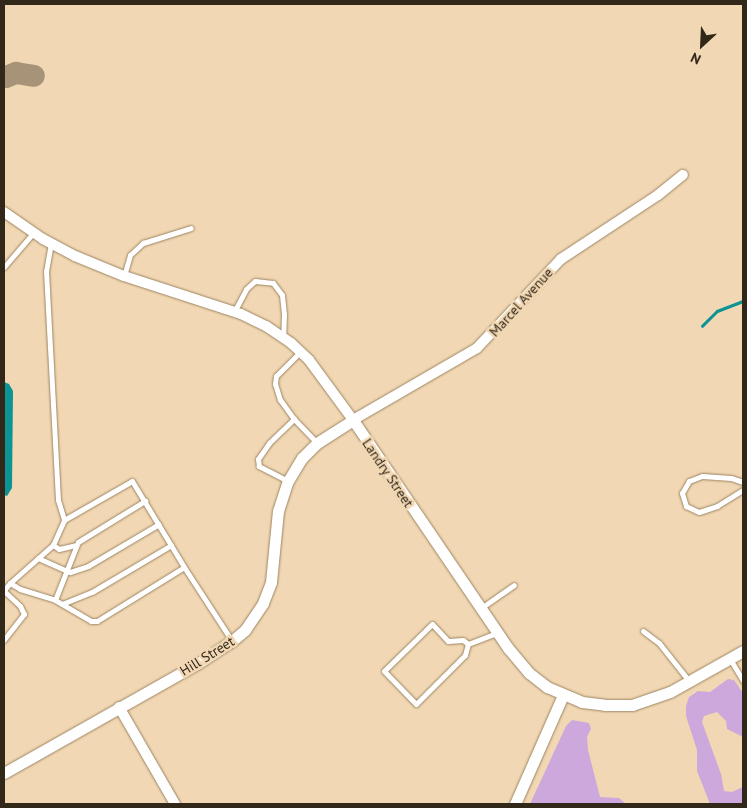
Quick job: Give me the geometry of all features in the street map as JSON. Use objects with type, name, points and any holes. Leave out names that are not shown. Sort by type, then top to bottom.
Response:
[{"type":"street","name":"Marcel Avenue","points":[[353,420],[477,348],[561,259],[658,195],[683,174]]},
{"type":"street","name":"Landry Street","points":[[4,212],[51,244],[124,276],[234,312],[266,326],[283,337],[300,352],[322,377],[498,633],[529,673],[563,695],[599,705],[628,705],[656,698],[689,682],[743,651]]},
{"type":"street","name":"Hill Street","points":[[4,773],[232,641],[253,619],[266,596],[273,573],[278,511],[288,481],[302,458],[318,443],[353,420]]},
{"type":"street","points":[[515,804],[563,695]]},
{"type":"street","points":[[119,707],[175,804]]},
{"type":"lane","points":[[124,276],[130,255],[143,243],[191,228]]},
{"type":"lane","points":[[4,267],[33,233]]},
{"type":"lane","points":[[51,244],[46,271],[58,500],[64,520]]},
{"type":"lane","points":[[234,312],[246,289],[255,281],[273,284],[282,295],[284,314],[283,337]]},
{"type":"lane","points":[[300,352],[276,376],[275,384],[280,400],[294,419],[318,443]]},
{"type":"lane","points":[[288,481],[259,466],[258,460],[269,443],[294,419]]},
{"type":"lane","points":[[743,482],[731,478],[702,476],[689,481],[682,493],[686,506],[699,512],[718,506],[743,490]]},
{"type":"lane","points":[[4,640],[24,614],[20,606],[4,591],[10,583],[53,545],[64,520],[132,481],[232,641]]},
{"type":"lane","points":[[55,600],[78,542],[145,502]]},
{"type":"lane","points":[[38,558],[66,571],[88,566],[159,524]]},
{"type":"lane","points":[[53,545],[59,549],[76,545]]},
{"type":"lane","points":[[62,604],[92,592],[171,545]]},
{"type":"lane","points":[[10,583],[20,590],[55,600],[91,621],[97,621],[184,567]]},
{"type":"lane","points":[[481,608],[514,585]]},
{"type":"lane","points":[[432,624],[448,641],[463,640],[468,644],[465,655],[416,704],[384,671],[432,624]]},
{"type":"lane","points":[[642,630],[659,643],[689,682]]},
{"type":"lane","points":[[468,644],[498,633]]},
{"type":"lane","points":[[730,658],[743,681]]},
{"type":"shaded area","points":[[728,679],[734,680],[743,693],[743,737],[727,729],[726,721],[717,712],[704,716],[702,722],[721,774],[724,791],[732,792],[743,787],[743,804],[710,804],[697,771],[697,750],[686,716],[686,706],[689,697],[698,691],[710,692]]},
{"type":"shaded area","points":[[572,720],[589,723],[591,729],[587,737],[588,750],[600,797],[619,798],[626,804],[530,804],[566,726]]},
{"type":"water","points":[[4,382],[9,384],[13,391],[12,488],[7,496],[4,495]]},
{"type":"waterway","points":[[702,326],[717,311],[743,301]]},
{"type":"taxiway","points":[[6,77],[16,73],[34,76]]}]
